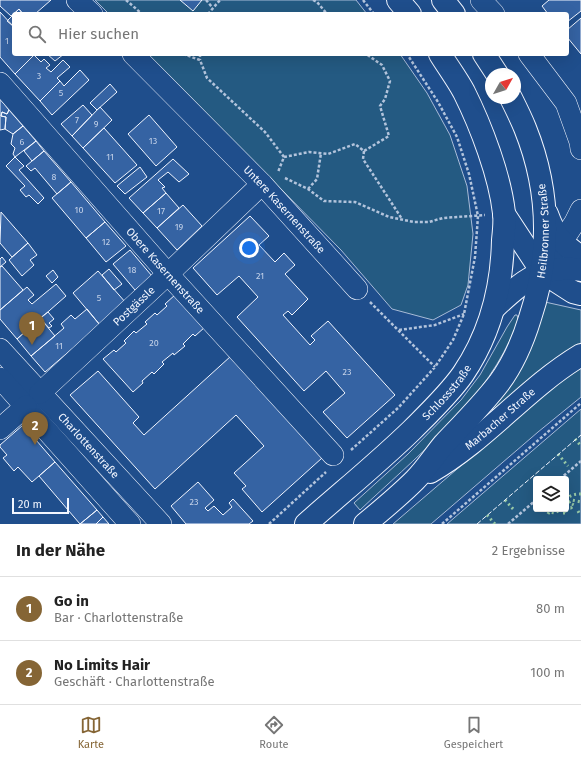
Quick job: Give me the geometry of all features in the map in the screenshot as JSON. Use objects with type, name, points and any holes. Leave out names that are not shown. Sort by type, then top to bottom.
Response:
[{"type":"main road","points":[[398,0],[408,12]]},
{"type":"main road","points":[[442,0],[452,12]]},
{"type":"main road","points":[[441,56],[463,91],[481,130],[500,190],[504,214],[542,272],[573,292],[581,294]]},
{"type":"main road","points":[[485,56],[493,68]]},
{"type":"main road","name":"Heilbronner Straße","points":[[514,104],[526,128],[538,169],[545,209],[545,246],[542,272]]},
{"type":"main road","points":[[545,209],[554,232],[562,242],[581,257]]},
{"type":"main road","name":"Schlossstraße","points":[[306,524],[391,450],[446,395],[476,354],[494,308],[503,255],[504,214]]},
{"type":"main road","points":[[494,308],[517,286],[542,272],[567,268],[581,270]]},
{"type":"main road","points":[[365,524],[416,479],[434,456],[500,383],[516,356],[526,331],[535,304],[542,272]]},
{"type":"main road","name":"Marbacher Straße","points":[[416,479],[442,465],[465,449],[549,376],[581,355]]},
{"type":"street","points":[[78,0],[90,12]]},
{"type":"street","points":[[481,0],[492,12]]},
{"type":"street","name":"Untere Kasernenstraße","points":[[135,56],[269,179],[357,289]]},
{"type":"street","points":[[531,56],[566,103],[581,149]]},
{"type":"street","name":"Obere Kasernenstraße","points":[[0,83],[168,274],[336,458]]},
{"type":"street","name":"Postgässle","points":[[0,429],[269,179]]},
{"type":"street","name":"Heilbronner Straße","points":[[542,272],[575,222],[581,210]]},
{"type":"street","name":"Charlottenstraße","points":[[0,349],[33,399],[130,524]]},
{"type":"street","name":"Charlottenstraße","points":[[0,378],[33,399],[161,524]]},
{"type":"path","points":[[126,0],[140,12]]},
{"type":"path","points":[[206,0],[212,7]]},
{"type":"path","points":[[209,12],[212,7],[220,0]]},
{"type":"path","points":[[313,0],[317,2],[325,12]]},
{"type":"path","points":[[363,0],[372,12]]},
{"type":"path","points":[[189,56],[200,60]]},
{"type":"path","points":[[200,56],[200,60],[207,78],[265,132],[284,157]]},
{"type":"path","points":[[364,151],[390,136],[380,106],[385,99],[390,82],[382,65],[369,56]]},
{"type":"path","points":[[269,524],[336,458],[398,408],[435,367],[453,340],[464,314],[475,257],[478,216],[469,174],[456,137],[438,102],[408,56]]},
{"type":"path","points":[[364,151],[355,144],[328,154],[309,152],[284,157],[269,179],[308,189],[324,201],[355,202],[389,217],[414,222],[429,222],[443,218],[472,217]]},
{"type":"path","points":[[364,151],[363,159],[402,219]]},
{"type":"path","points":[[308,189],[316,179],[321,153]]},
{"type":"path","points":[[357,289],[435,367]]},
{"type":"path","points":[[398,330],[435,325],[464,314]]},
{"type":"path","points":[[442,524],[581,403]]},
{"type":"path","points":[[564,476],[581,461]]},
{"type":"path","points":[[508,524],[533,503]]},
{"type":"shaded area","points":[[95,0],[356,0],[365,12],[107,12]]},
{"type":"shaded area","points":[[150,56],[401,56],[427,93],[450,135],[467,186],[473,234],[468,285],[461,305],[433,320],[392,309],[341,250]]},
{"type":"shaded area","points":[[545,302],[581,310],[581,343],[555,359],[496,409],[492,410],[495,403],[510,385],[527,355],[536,335]]},
{"type":"shaded area","points":[[515,315],[517,315],[518,321],[515,331],[497,365],[481,388],[463,410],[423,452],[360,510],[354,503],[408,454],[461,400],[480,375]]},
{"type":"shaded area","points":[[581,368],[581,397],[431,524],[393,524],[562,379]]},
{"type":"shaded area","points":[[581,409],[581,524],[447,524]]},
{"type":"building","points":[[0,0],[51,0],[37,12],[21,12],[19,9],[16,12],[12,12],[11,16],[0,6]]},
{"type":"building","points":[[180,0],[202,0],[193,11]]},
{"type":"building","points":[[549,0],[581,0],[581,11],[569,20],[569,12],[546,12],[542,6]]},
{"type":"building","points":[[0,12],[12,25],[12,56],[33,56],[15,74],[0,57]]},
{"type":"building","points":[[12,16],[12,25],[7,21]]},
{"type":"building","points":[[581,18],[581,54],[569,39],[569,28]]},
{"type":"building","points":[[33,56],[41,62],[44,59],[50,65],[46,68],[51,72],[63,60],[70,67],[57,78],[60,81],[40,101],[15,74]]},
{"type":"building","points":[[49,56],[61,56],[55,61]]},
{"type":"building","points":[[80,70],[89,80],[52,115],[40,101],[60,81],[64,86]]},
{"type":"building","points":[[110,84],[117,92],[97,110],[90,103]]},
{"type":"building","points":[[0,99],[9,110],[7,114],[2,112],[1,116],[6,117],[5,129],[0,130]]},
{"type":"building","points":[[83,105],[92,115],[72,136],[61,124]]},
{"type":"building","points":[[100,107],[112,120],[83,148],[72,136]]},
{"type":"building","points":[[9,110],[23,126],[13,134],[5,129],[6,117],[1,116],[2,112],[7,114]]},
{"type":"building","points":[[149,115],[177,147],[156,166],[128,134]]},
{"type":"building","points":[[23,126],[36,141],[15,157],[13,154],[15,148],[11,144],[13,134]]},
{"type":"building","points":[[104,128],[137,165],[115,183],[83,148]]},
{"type":"building","points":[[36,141],[44,151],[32,161],[24,151]]},
{"type":"building","points":[[44,151],[71,182],[57,194],[35,168],[31,171],[26,166]]},
{"type":"building","points":[[15,157],[24,166],[19,170],[44,198],[38,204],[29,195],[26,197],[20,190],[25,186],[6,166]]},
{"type":"building","points":[[173,159],[189,174],[179,182],[168,172],[158,180],[165,187],[162,188],[166,193],[143,213],[129,198]]},
{"type":"building","points":[[140,167],[147,177],[125,194],[117,186]]},
{"type":"building","points":[[71,182],[105,222],[86,238],[52,198]]},
{"type":"building","points":[[166,193],[179,208],[157,228],[143,213]]},
{"type":"building","points":[[183,205],[202,226],[177,250],[157,228]]},
{"type":"building","points":[[1,212],[28,243],[12,257],[0,243]]},
{"type":"building","points":[[250,216],[269,236],[259,245],[275,262],[284,253],[295,265],[285,274],[308,299],[292,315],[288,311],[283,315],[310,345],[315,340],[311,336],[328,321],[395,395],[347,438],[323,412],[345,393],[326,371],[304,391],[237,317],[258,297],[239,276],[217,295],[193,268]]},
{"type":"building","points":[[105,222],[126,246],[106,262],[86,238]]},
{"type":"building","points":[[28,243],[37,255],[30,260],[34,265],[22,276],[9,260]]},
{"type":"building","points":[[130,250],[152,276],[135,290],[113,264]]},
{"type":"building","points":[[2,257],[6,262],[0,267],[0,259]]},
{"type":"building","points":[[2,266],[23,290],[0,310],[0,267]]},
{"type":"building","points":[[109,269],[122,284],[114,290],[102,275]]},
{"type":"building","points":[[53,270],[58,277],[52,283],[46,276]]},
{"type":"building","points":[[98,271],[126,303],[100,325],[73,293]]},
{"type":"building","points":[[56,284],[66,296],[17,339],[0,319],[0,310],[27,287],[34,295],[28,300],[32,304]]},
{"type":"building","points":[[176,294],[205,327],[195,336],[193,334],[183,344],[185,346],[162,362],[164,364],[154,374],[152,372],[142,381],[143,383],[133,392],[103,359],[114,350],[116,352],[126,343],[124,341],[134,331],[136,333],[147,324],[145,322],[155,313],[157,315],[167,306],[165,304]]},
{"type":"building","points":[[87,309],[100,325],[45,372],[31,356],[64,328],[61,324],[71,315],[75,319]]},
{"type":"building","points":[[48,312],[54,319],[49,323],[52,326],[49,328],[40,318]]},
{"type":"building","points":[[40,318],[55,336],[31,356],[17,339]]},
{"type":"building","points":[[231,356],[322,458],[262,512],[242,489],[246,486],[234,473],[264,446],[236,415],[155,489],[70,395],[98,371],[139,417],[133,423],[144,435]]},
{"type":"building","points":[[23,425],[55,462],[32,482],[18,467],[14,471],[3,458],[7,455],[0,447],[0,445]]},
{"type":"building","points":[[55,462],[97,510],[80,524],[39,476]]},
{"type":"building","points":[[198,482],[214,500],[205,508],[208,511],[214,506],[223,515],[232,507],[229,503],[233,499],[253,521],[249,524],[186,524],[171,506]]},
{"type":"building","points":[[97,510],[103,517],[96,524],[80,524]]},
{"type":"building","points":[[103,517],[109,524],[96,524]]},
{"type":"hedge","points":[[575,439],[581,446]]},
{"type":"hedge","points":[[558,454],[568,466]]},
{"type":"hedge","points":[[569,497],[572,495],[581,494]]},
{"type":"hedge","points":[[505,500],[515,511]]},
{"type":"hedge","points":[[569,502],[572,500],[581,502]]},
{"type":"hedge","points":[[569,507],[571,508],[574,505],[572,504]]},
{"type":"hedge","points":[[578,511],[579,513],[581,512]]},
{"type":"hedge","points":[[549,512],[556,512]]},
{"type":"hedge","points":[[563,513],[566,512]]},
{"type":"hedge","points":[[487,515],[495,524]]},
{"type":"fence","points":[[477,524],[581,435]]},
{"type":"place","name":"Go in","points":[[32,345]]},
{"type":"place","name":"No Limits Hair","points":[[35,445]]}]
